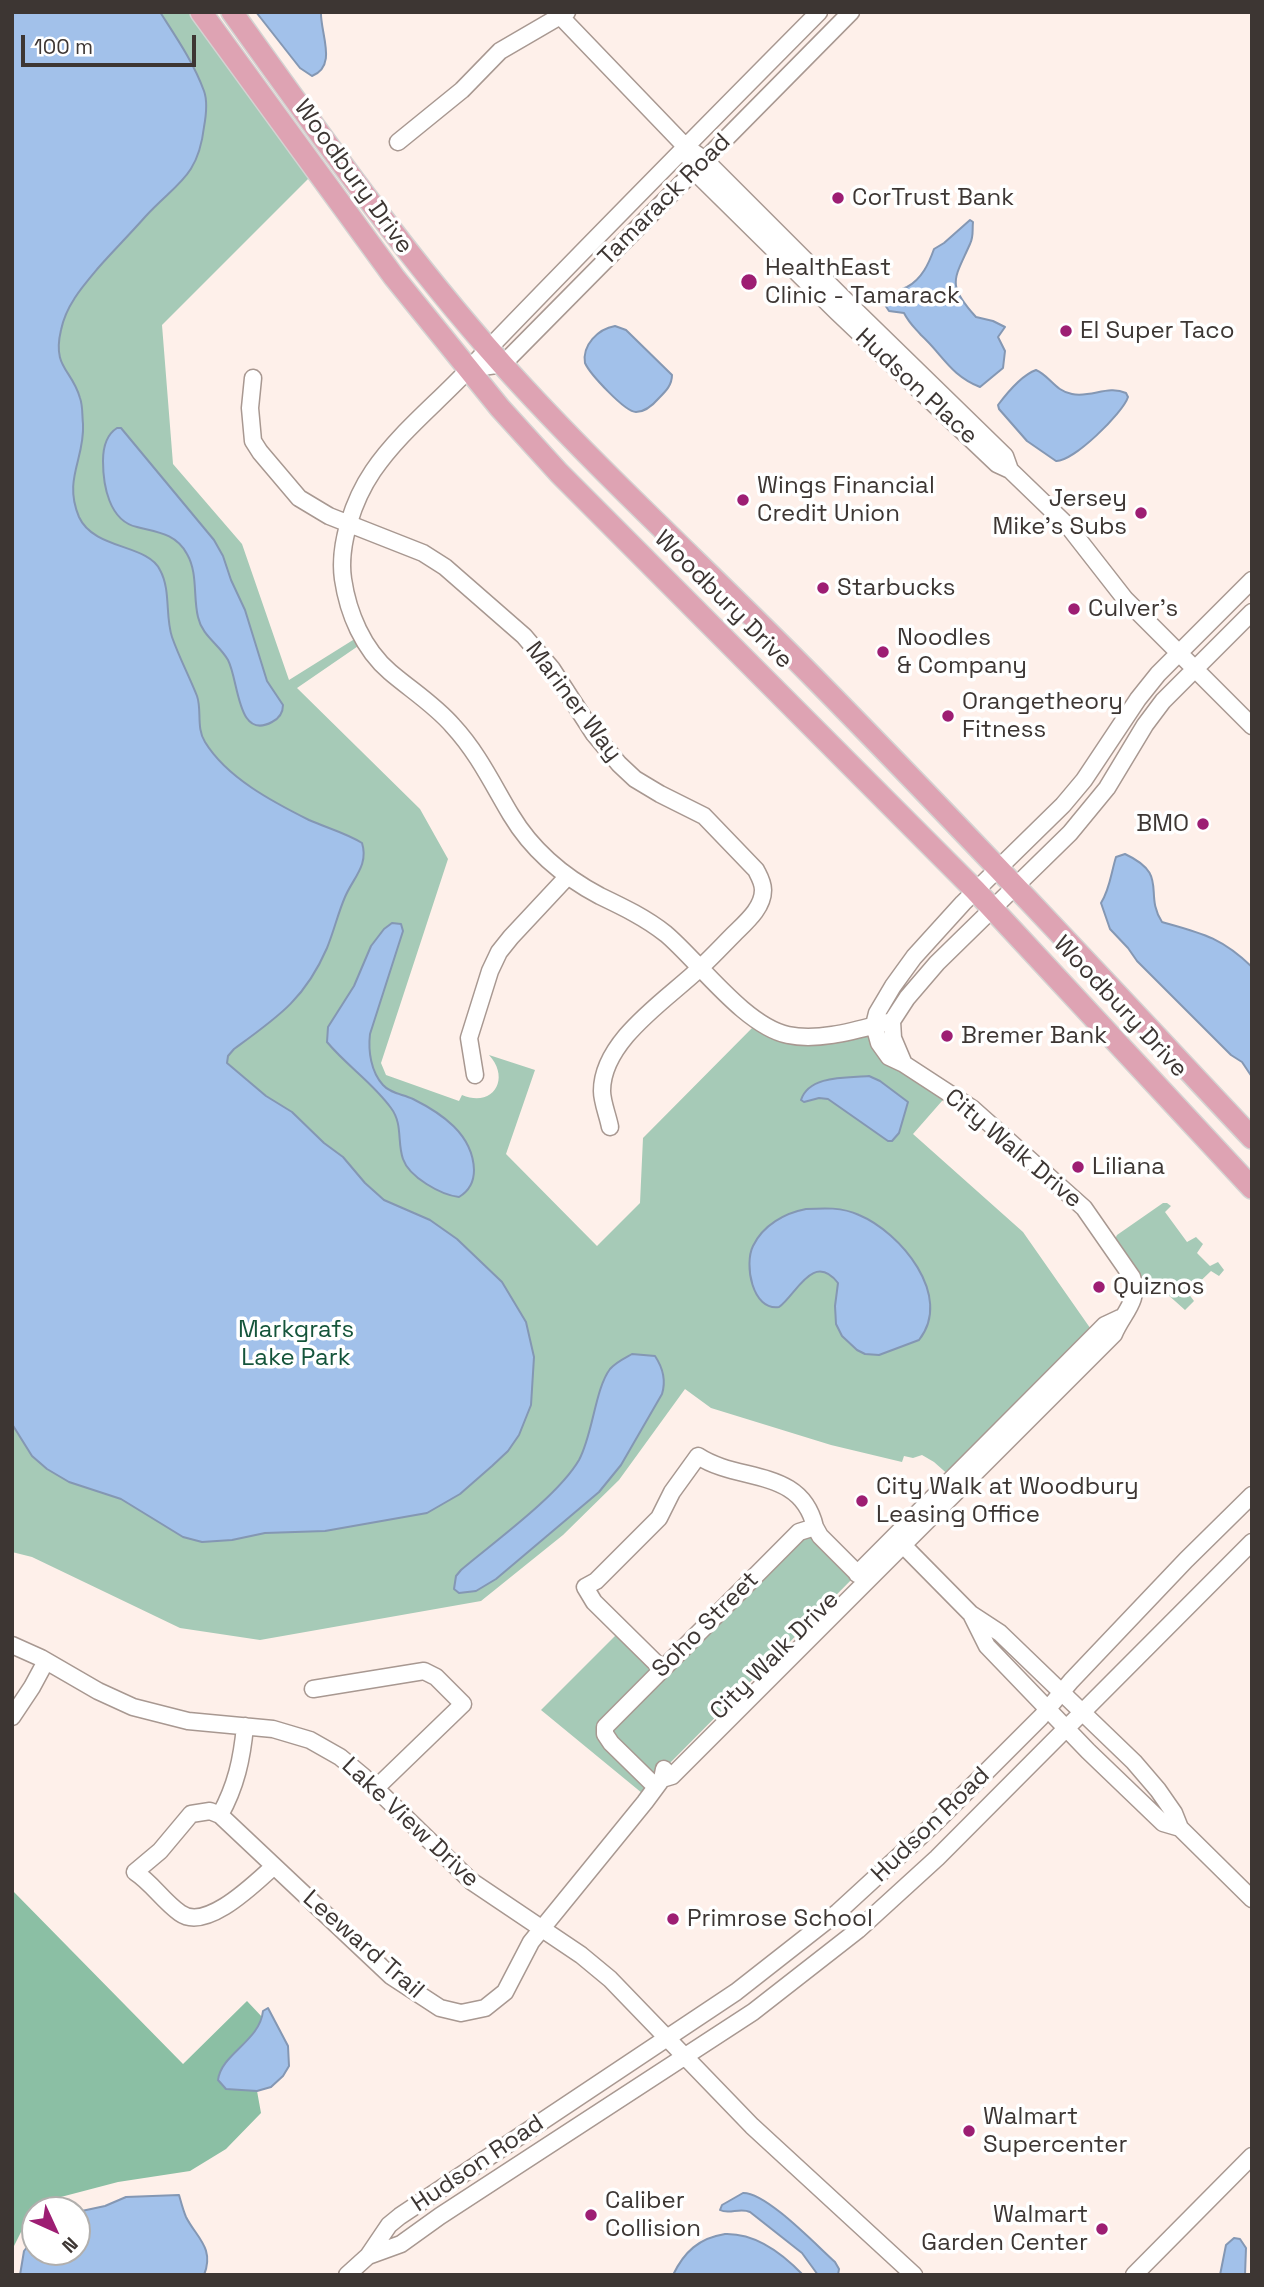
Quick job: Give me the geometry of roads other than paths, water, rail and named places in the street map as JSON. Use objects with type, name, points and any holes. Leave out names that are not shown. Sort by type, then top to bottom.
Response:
[{"type":"main road","name":"Woodbury Drive","points":[[201,12],[394,277],[517,428],[558,473],[975,890],[1252,1188]]},
{"type":"main road","name":"Woodbury Drive","points":[[232,12],[332,150],[503,364],[629,496],[813,677],[999,869],[1252,1138]]},
{"type":"street","name":"Tamarack Road","points":[[819,12],[488,347],[373,471],[359,497],[343,544],[342,578],[362,639],[385,667],[422,696],[454,727],[486,769],[512,818],[537,851],[568,876],[666,934],[758,1022],[776,1032],[806,1037],[892,1021]]},
{"type":"street","name":"Tamarack Road","points":[[503,364],[851,12]]},
{"type":"street","points":[[398,142],[462,90],[500,51],[564,15]]},
{"type":"street","name":"Hudson Place","points":[[564,15],[700,165],[853,308],[1005,456],[1010,470],[1078,537],[1125,598],[1252,726]]},
{"type":"street","points":[[470,369],[503,364]]},
{"type":"street","name":"Mariner Way","points":[[253,378],[253,441],[299,498],[349,525],[423,553],[445,567],[524,636],[552,669],[600,742],[619,764],[635,779],[704,816],[756,870],[761,880],[763,891],[759,905],[750,917],[701,968],[634,1026],[612,1056],[602,1091],[610,1127]]},
{"type":"street","points":[[874,1025],[877,1013],[914,957],[975,890],[1034,836],[1077,789],[1138,699],[1180,652],[1252,580]]},
{"type":"street","points":[[904,1064],[893,1038],[892,1021],[907,998],[923,978],[1083,818],[1120,769],[1151,717],[1252,612]]},
{"type":"street","points":[[475,1075],[469,1038],[490,971],[499,952],[511,937],[568,876]]},
{"type":"street","name":"City Walk Drive","points":[[543,1929],[659,1783],[664,1768],[862,1577],[1105,1325],[1120,1318],[1132,1303],[1133,1281],[1086,1210],[976,1112],[886,1054],[879,1043],[874,1025]]},
{"type":"street","points":[[662,1669],[594,1602],[585,1587],[596,1581],[659,1518],[672,1492],[698,1456],[790,1488],[806,1503],[820,1536],[862,1577]]},
{"type":"street","name":"Hudson Road","points":[[347,2275],[368,2256],[389,2225],[400,2216],[753,1979],[838,1912],[920,1838],[1048,1709],[1162,1585],[1252,1496]]},
{"type":"street","name":"Soho Street","points":[[659,1783],[611,1743],[605,1729],[799,1532],[815,1527]]},
{"type":"street","points":[[898,1541],[971,1614],[1000,1633],[1083,1712],[1158,1790],[1174,1813],[1180,1828],[1252,1899]]},
{"type":"street","name":"Hudson Road","points":[[368,2256],[401,2244],[753,2012],[888,1905],[1252,1542]]},
{"type":"street","points":[[971,1614],[988,1648],[1163,1823],[1180,1828]]},
{"type":"street","name":"Lake View Drive","points":[[12,1645],[98,1691],[143,1710],[196,1722],[282,1731],[316,1743],[344,1759],[471,1881],[599,1969],[752,2126],[914,2275]]},
{"type":"street","points":[[12,1717],[46,1661]]},
{"type":"street","points":[[313,1689],[424,1671],[436,1677],[463,1704],[376,1788]]},
{"type":"street","points":[[246,1726],[237,1777],[220,1815],[210,1811],[191,1814],[159,1851],[135,1871],[178,1912],[188,1918],[197,1919],[234,1899],[273,1867]]},
{"type":"street","name":"Leeward Trail","points":[[220,1815],[391,1976],[423,1999],[449,2012],[472,2012],[496,2001],[510,1984],[531,1942],[543,1929]]},
{"type":"street","points":[[1134,2275],[1252,2156]]},
{"type":"water","points":[[12,12],[160,12],[190,60],[205,95],[206,114],[201,144],[191,169],[93,274],[76,296],[63,321],[59,353],[77,388],[82,411],[83,436],[73,491],[75,504],[86,528],[96,536],[144,555],[160,570],[166,586],[172,637],[197,696],[202,737],[214,755],[238,778],[266,797],[309,820],[362,843],[362,865],[345,897],[327,948],[309,981],[289,1006],[234,1049],[228,1056],[227,1063],[266,1096],[292,1112],[343,1157],[384,1200],[430,1220],[457,1239],[502,1282],[526,1322],[534,1357],[531,1405],[519,1435],[508,1451],[460,1494],[427,1513],[325,1531],[265,1533],[232,1540],[202,1542],[183,1537],[121,1499],[69,1482],[47,1469],[32,1456],[12,1424]]},
{"type":"water","points":[[256,12],[321,12],[326,57],[320,71],[312,76],[300,68]]},
{"type":"water","points":[[970,220],[973,222],[972,238],[957,274],[957,289],[976,317],[1005,327],[998,337],[1005,351],[1003,368],[980,387],[954,371],[904,313],[889,311],[883,302],[891,294],[917,280],[934,249]]},
{"type":"water","points":[[615,326],[626,330],[672,375],[666,390],[643,411],[636,412],[624,406],[600,383],[585,363],[586,350],[592,339]]},
{"type":"water","points":[[1036,370],[1057,387],[1072,394],[1113,390],[1126,393],[1128,397],[1117,414],[1085,445],[1074,454],[1056,461],[1027,441],[998,405],[1020,380]]},
{"type":"water","points":[[117,428],[121,428],[214,540],[223,556],[245,610],[267,681],[283,705],[280,715],[272,722],[261,726],[252,723],[246,716],[228,660],[200,624],[193,569],[182,547],[165,534],[128,523],[114,510],[106,491],[103,456],[108,438]]},
{"type":"water","points":[[1125,854],[1147,869],[1162,922],[1220,942],[1252,967],[1252,1077],[1242,1062],[1231,1055],[1137,961],[1110,929],[1101,903],[1116,857]]},
{"type":"water","points":[[392,923],[401,924],[403,931],[370,1034],[371,1061],[379,1080],[386,1088],[434,1111],[462,1135],[472,1157],[474,1170],[470,1185],[459,1197],[435,1189],[406,1166],[401,1153],[395,1114],[327,1042],[328,1027],[354,986],[371,946]]},
{"type":"water","points":[[869,1076],[908,1102],[899,1133],[892,1141],[888,1141],[828,1099],[819,1098],[804,1102],[801,1100],[805,1092],[820,1082]]},
{"type":"water","points":[[826,1208],[853,1212],[875,1223],[905,1250],[918,1267],[930,1304],[928,1323],[919,1340],[879,1355],[865,1354],[857,1350],[842,1336],[836,1324],[838,1283],[829,1274],[821,1272],[806,1278],[779,1307],[762,1302],[752,1285],[750,1274],[750,1254],[753,1246],[775,1221],[806,1209]]},
{"type":"water","points":[[632,1354],[655,1356],[662,1370],[664,1384],[662,1394],[621,1465],[599,1492],[496,1579],[476,1591],[459,1593],[454,1589],[456,1576],[461,1570],[541,1503],[569,1474],[584,1449],[605,1378],[612,1367]]},
{"type":"water","points":[[268,2008],[288,2046],[289,2066],[271,2087],[257,2091],[226,2089],[218,2080],[221,2071],[255,2031],[263,2011]]},
{"type":"water","points":[[743,2193],[765,2201],[791,2221],[835,2262],[839,2269],[838,2275],[818,2275],[802,2253],[750,2212],[720,2210],[722,2205]]},
{"type":"water","points":[[179,2195],[186,2217],[206,2250],[207,2266],[204,2275],[20,2275],[22,2266],[91,2266],[91,2209],[126,2197]]},
{"type":"water","points":[[725,2234],[747,2237],[768,2246],[803,2275],[673,2275],[693,2247],[707,2239]]},
{"type":"water","points":[[1234,2238],[1240,2239],[1246,2248],[1245,2275],[1220,2275],[1226,2245]]},
{"type":"place","name":"CorTrust Bank","points":[[838,198]]},
{"type":"place","name":"HealthEast Clinic - Tamarack","points":[[749,282]]},
{"type":"place","name":"El Super Taco","points":[[1066,331]]},
{"type":"place","name":"Wings Financial Credit Union","points":[[743,500]]},
{"type":"place","name":"Jersey Mike's Subs","points":[[1141,513]]},
{"type":"place","name":"Starbucks","points":[[823,588]]},
{"type":"place","name":"Culver's","points":[[1074,609]]},
{"type":"place","name":"Noodles & Company","points":[[883,652]]},
{"type":"place","name":"Orangetheory Fitness","points":[[948,716]]},
{"type":"place","name":"BMO","points":[[1203,824]]},
{"type":"place","name":"Bremer Bank","points":[[947,1036]]},
{"type":"place","name":"Liliana","points":[[1078,1167]]},
{"type":"place","name":"Quiznos","points":[[1099,1287]]},
{"type":"place","name":"City Walk at Woodbury Leasing Office","points":[[862,1501]]},
{"type":"place","name":"Primrose School","points":[[673,1919]]},
{"type":"place","name":"Walmart Supercenter","points":[[969,2131]]},
{"type":"place","name":"Caliber Collision","points":[[591,2215]]},
{"type":"place","name":"Walmart Garden Center","points":[[1102,2229]]},
{"type":"park label","name":"Markgrafs Lake Park","points":[[296,1344]]}]
